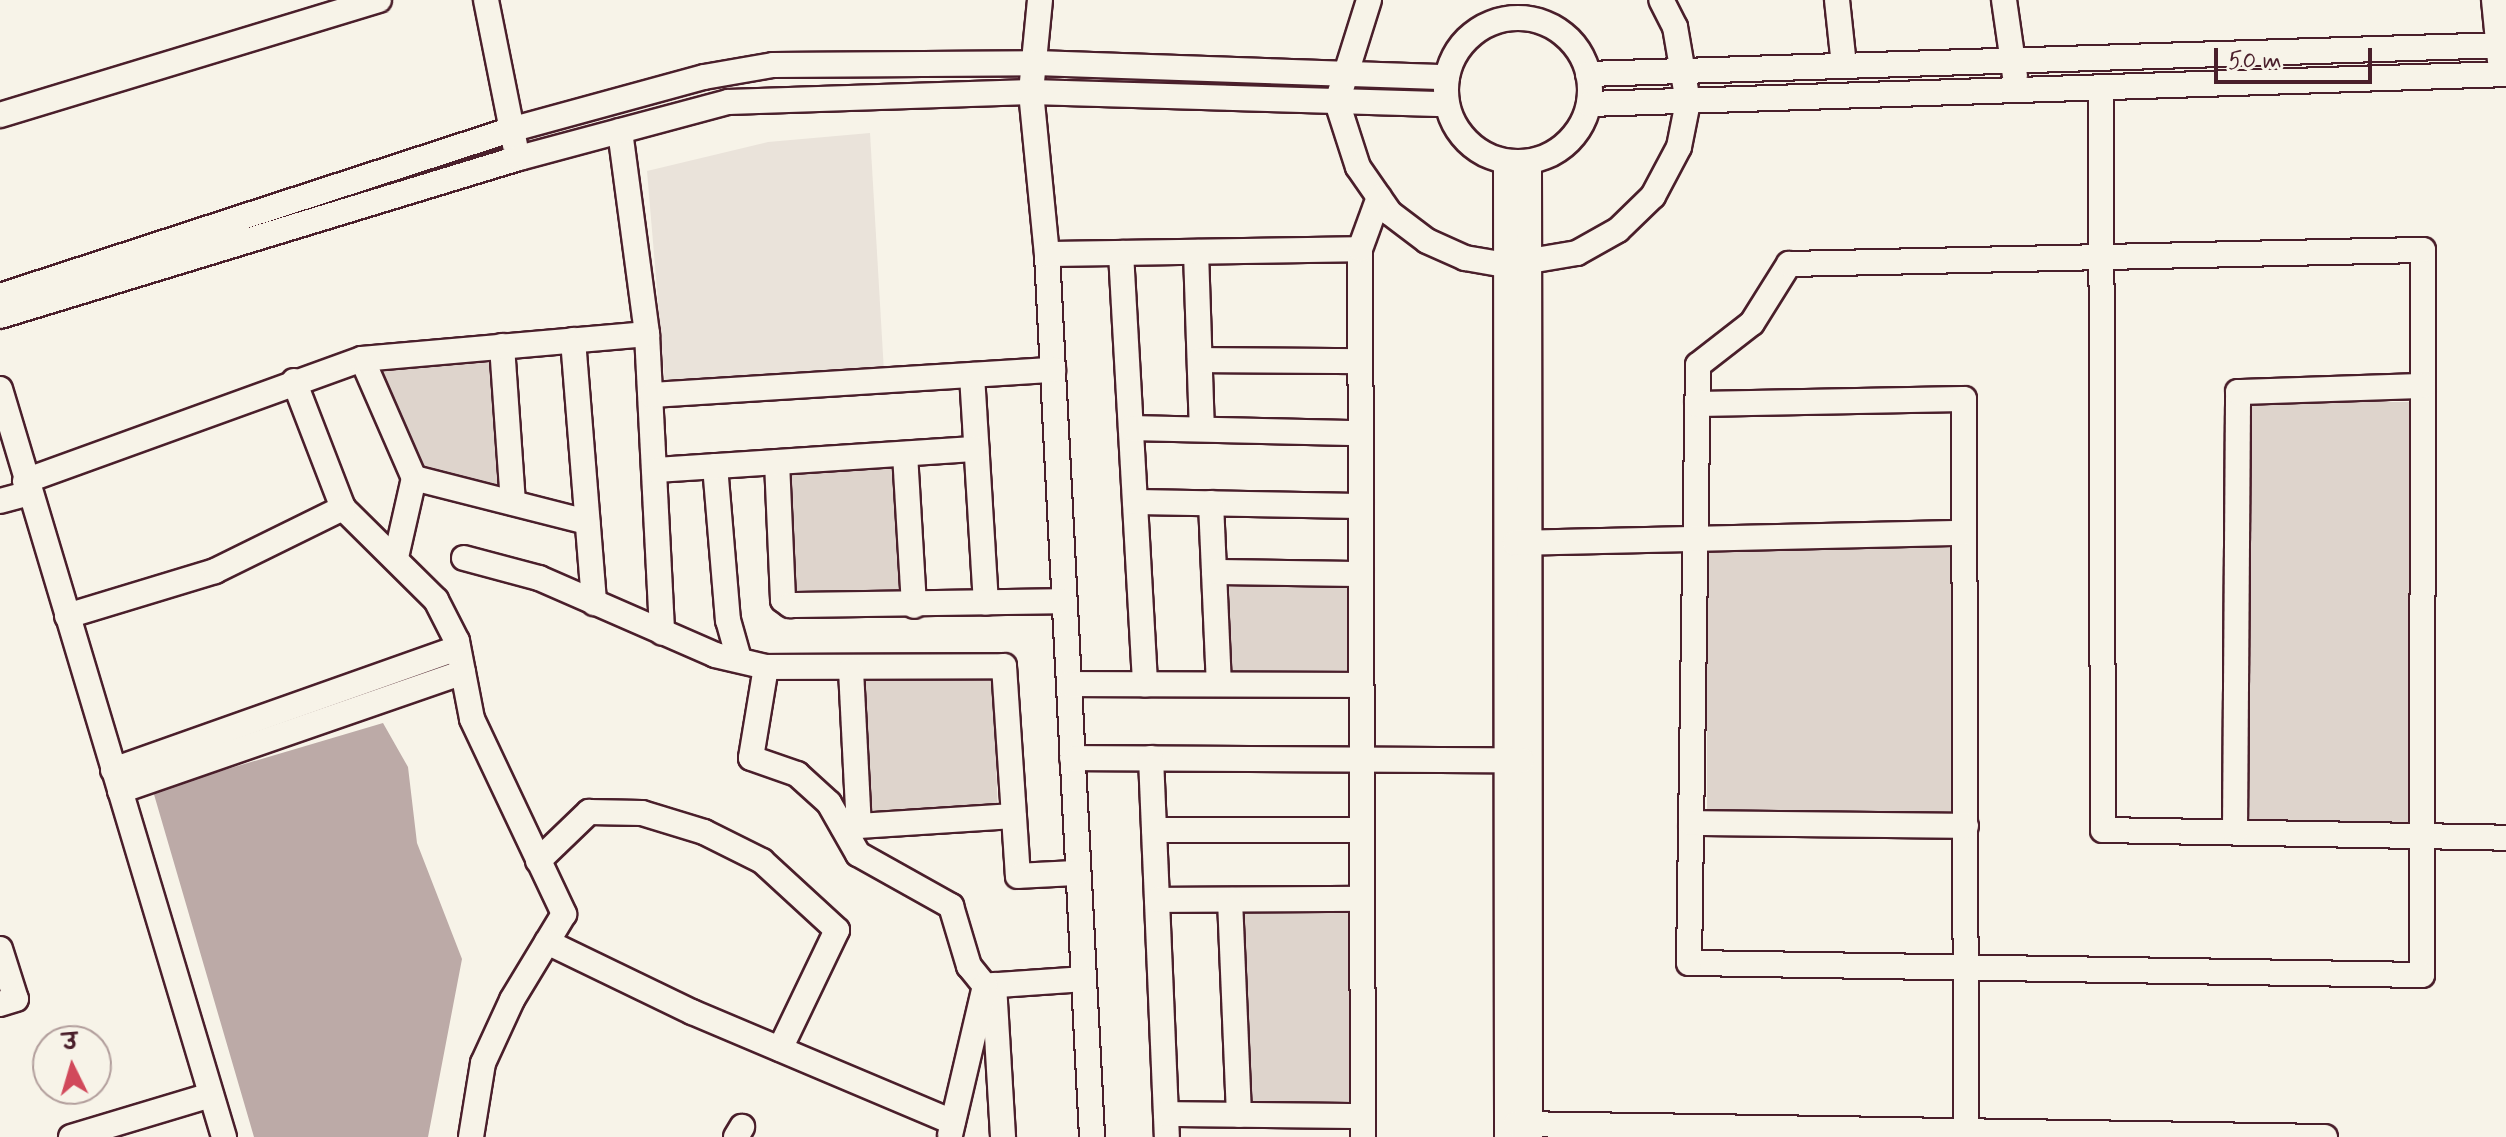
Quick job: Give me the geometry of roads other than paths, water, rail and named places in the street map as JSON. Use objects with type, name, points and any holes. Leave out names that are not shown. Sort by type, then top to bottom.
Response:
[{"type":"street","points":[[0,115],[315,10],[379,0]]},
{"type":"street","points":[[486,0],[510,130],[519,158]]},
{"type":"street","points":[[1040,0],[1031,92],[1047,254],[1092,1137]]},
{"type":"street","points":[[1369,0],[1341,76],[1337,102],[1358,167],[1379,197],[1427,241],[1465,258],[1517,264],[1577,253],[1618,230],[1653,196],[1679,147],[1688,102],[1687,71],[1661,0]]},
{"type":"street","points":[[1837,0],[1844,66]]},
{"type":"street","points":[[2004,0],[2018,90]]},
{"type":"street","points":[[1589,104],[2504,74],[2503,45],[2494,0]]},
{"type":"street","points":[[1505,10],[1532,10],[1568,38],[1588,74],[1589,104],[1570,140],[1517,162],[1467,142],[1446,104],[1447,77],[1466,40],[1505,10]]},
{"type":"street","points":[[1588,74],[2503,45]]},
{"type":"street","points":[[0,296],[510,130],[704,77],[773,65],[1036,63],[1341,76],[1447,77]]},
{"type":"street","points":[[2101,88],[2103,830],[2506,838]]},
{"type":"street","points":[[0,316],[519,158],[728,102],[1031,92],[1446,104]]},
{"type":"street","points":[[620,131],[647,334],[657,470],[662,633]]},
{"type":"street","points":[[1517,162],[1518,1131],[1966,1131],[2325,1137]]},
{"type":"street","points":[[1151,758],[1166,1126],[1239,1115],[1363,1126],[1360,249],[1379,197]]},
{"type":"street","points":[[1047,254],[1360,249]]},
{"type":"street","points":[[2423,250],[2423,386],[2422,975],[1689,963],[1698,365],[1752,323],[1789,264],[2423,250]]},
{"type":"street","points":[[1196,252],[1202,429]]},
{"type":"street","points":[[1121,253],[1145,684]]},
{"type":"street","points":[[0,501],[27,487],[294,381],[362,359],[647,334]]},
{"type":"street","points":[[573,340],[594,603]]},
{"type":"street","points":[[502,346],[513,503]]},
{"type":"street","points":[[362,359],[414,478],[396,557]]},
{"type":"street","points":[[1200,360],[1360,361]]},
{"type":"street","points":[[652,395],[1053,370]]},
{"type":"street","points":[[972,375],[986,603]]},
{"type":"street","points":[[294,381],[343,508],[396,557],[436,600],[458,648],[472,719],[564,914],[483,1063],[471,1137]]},
{"type":"street","points":[[2235,832],[2238,392],[2423,386]]},
{"type":"street","points":[[0,389],[224,1137]]},
{"type":"street","points":[[1697,404],[1964,399],[1966,1131]]},
{"type":"street","points":[[1131,428],[1360,433]]},
{"type":"street","points":[[657,470],[976,449]]},
{"type":"street","points":[[905,454],[914,606]]},
{"type":"street","points":[[777,462],[783,600],[790,605],[914,606],[1064,601]]},
{"type":"street","points":[[715,466],[728,620],[739,659]]},
{"type":"street","points":[[414,478],[587,522]]},
{"type":"street","points":[[1135,502],[1361,506]]},
{"type":"street","points":[[1211,503],[1219,684]]},
{"type":"street","points":[[67,616],[215,571],[343,508]]},
{"type":"street","points":[[1518,543],[1964,533]]},
{"type":"street","points":[[464,558],[539,578],[662,633],[766,667],[851,670],[1004,666],[1018,876],[1078,873]]},
{"type":"street","points":[[1214,572],[1361,574]]},
{"type":"street","points":[[116,780],[458,648]]},
{"type":"street","points":[[766,667],[751,758],[797,774],[851,826],[1014,816]]},
{"type":"street","points":[[851,670],[851,826],[858,854],[951,906],[969,966],[990,985],[1003,1137]]},
{"type":"street","points":[[116,780],[463,672]]},
{"type":"street","points":[[1069,684],[1361,685]]},
{"type":"street","points":[[1072,758],[1518,760]]},
{"type":"street","points":[[538,861],[589,812],[642,813],[704,832],[762,861],[837,930],[780,1049]]},
{"type":"street","points":[[1691,823],[1966,826]]},
{"type":"street","points":[[1154,830],[1362,830]]},
{"type":"street","points":[[1157,900],[1362,899]]},
{"type":"street","points":[[1230,900],[1239,1115]]},
{"type":"street","points":[[547,942],[951,1129],[990,985]]},
{"type":"street","points":[[0,949],[16,999],[0,1004]]},
{"type":"street","points":[[990,985],[1084,979]]},
{"type":"street","points":[[71,1137],[211,1095]]}]
